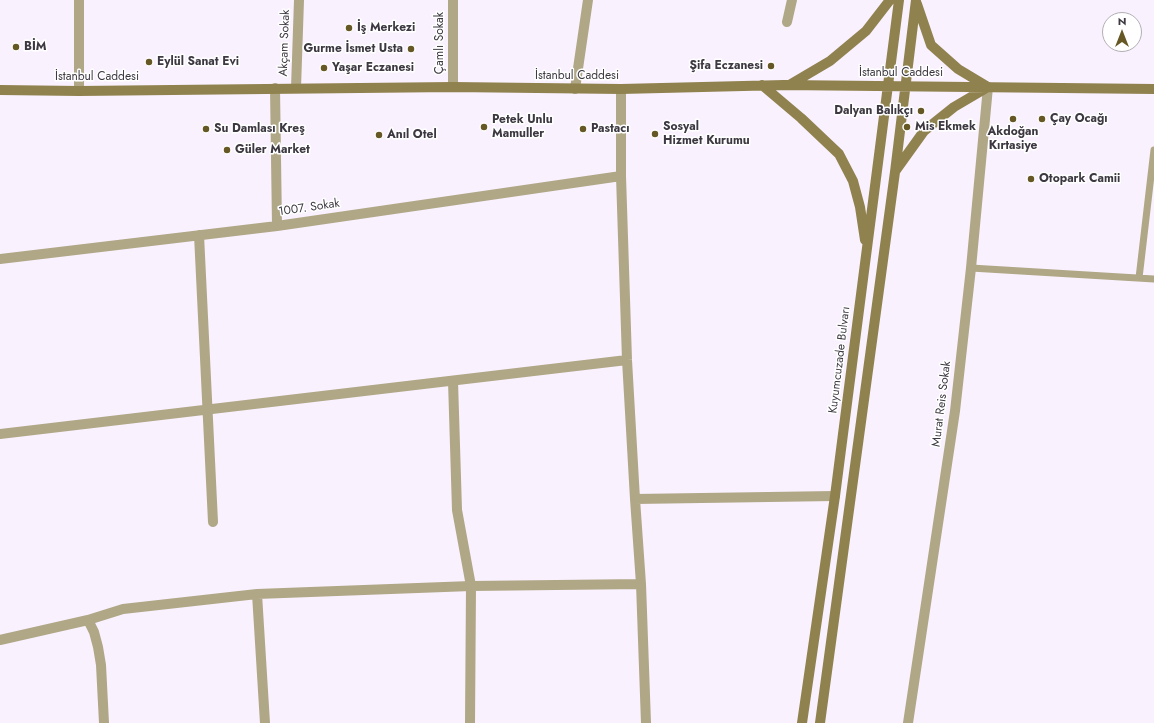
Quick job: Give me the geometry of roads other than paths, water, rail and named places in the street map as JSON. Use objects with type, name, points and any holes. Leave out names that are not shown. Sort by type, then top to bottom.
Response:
[{"type":"main road","points":[[790,85],[830,61],[866,31],[890,0]]},
{"type":"main road","name":"Kuyumcuzade Bulvarı","points":[[802,723],[835,496],[899,0]]},
{"type":"main road","points":[[820,723],[895,172],[916,1]]},
{"type":"main road","points":[[895,172],[924,131],[954,107],[988,87],[958,69],[931,45],[916,1]]},
{"type":"main road","name":"İstanbul Caddesi","points":[[0,90],[79,91],[453,87],[621,89],[762,85],[1154,90]]},
{"type":"main road","points":[[762,85],[801,118],[839,154],[853,181],[860,207],[866,252]]},
{"type":"street","points":[[79,0],[79,91]]},
{"type":"street","name":"Akçam Sokak","points":[[296,88],[299,0]]},
{"type":"street","name":"Çamlı Sokak","points":[[453,0],[453,87]]},
{"type":"street","points":[[575,89],[588,0]]},
{"type":"street","points":[[787,22],[792,0]]},
{"type":"street","name":"Murat Reis Sokak","points":[[908,723],[955,411],[971,268],[988,87]]},
{"type":"street","points":[[275,88],[277,226]]},
{"type":"street","points":[[621,89],[621,176],[628,360],[635,499],[642,584],[646,723]]},
{"type":"street","name":"1007. Sokak","points":[[0,259],[277,226],[621,176]]},
{"type":"street","points":[[199,235],[213,522]]},
{"type":"street","points":[[0,434],[628,360]]},
{"type":"street","points":[[453,381],[457,510],[471,586],[470,723]]},
{"type":"street","points":[[635,499],[835,496]]},
{"type":"street","points":[[0,640],[88,620],[123,609],[256,594],[471,586],[642,584]]},
{"type":"street","points":[[256,594],[266,723]]},
{"type":"street","points":[[88,620],[94,632],[101,665],[104,723]]},
{"type":"lane","points":[[1139,278],[1154,150]]},
{"type":"lane","points":[[971,268],[1154,279]]},
{"type":"place","name":"İş Merkezi","points":[[349,28]]},
{"type":"place","name":"BİM","points":[[16,47]]},
{"type":"place","name":"Gurme İsmet Usta","points":[[411,49]]},
{"type":"place","name":"Eylül Sanat Evi","points":[[149,62]]},
{"type":"place","name":"Şifa Eczanesi","points":[[771,66]]},
{"type":"place","name":"Yaşar Eczanesi","points":[[324,68]]},
{"type":"place","name":"Dalyan Balıkçı","points":[[921,111]]},
{"type":"place","name":"Akdoğan Kırtasiye","points":[[1013,119]]},
{"type":"place","name":"Çay Ocağı","points":[[1042,119]]},
{"type":"place","name":"Petek Unlu Mamuller","points":[[484,127]]},
{"type":"place","name":"Mis Ekmek","points":[[907,127]]},
{"type":"place","name":"Su Damlası Kreş","points":[[206,129]]},
{"type":"place","name":"Pastacı","points":[[583,129]]},
{"type":"place","name":"Sosyal Hizmet Kurumu","points":[[655,134]]},
{"type":"place","name":"Anıl Otel","points":[[379,135]]},
{"type":"place","name":"Güler Market","points":[[227,150]]},
{"type":"place","name":"Otopark Camii","points":[[1031,179]]}]
